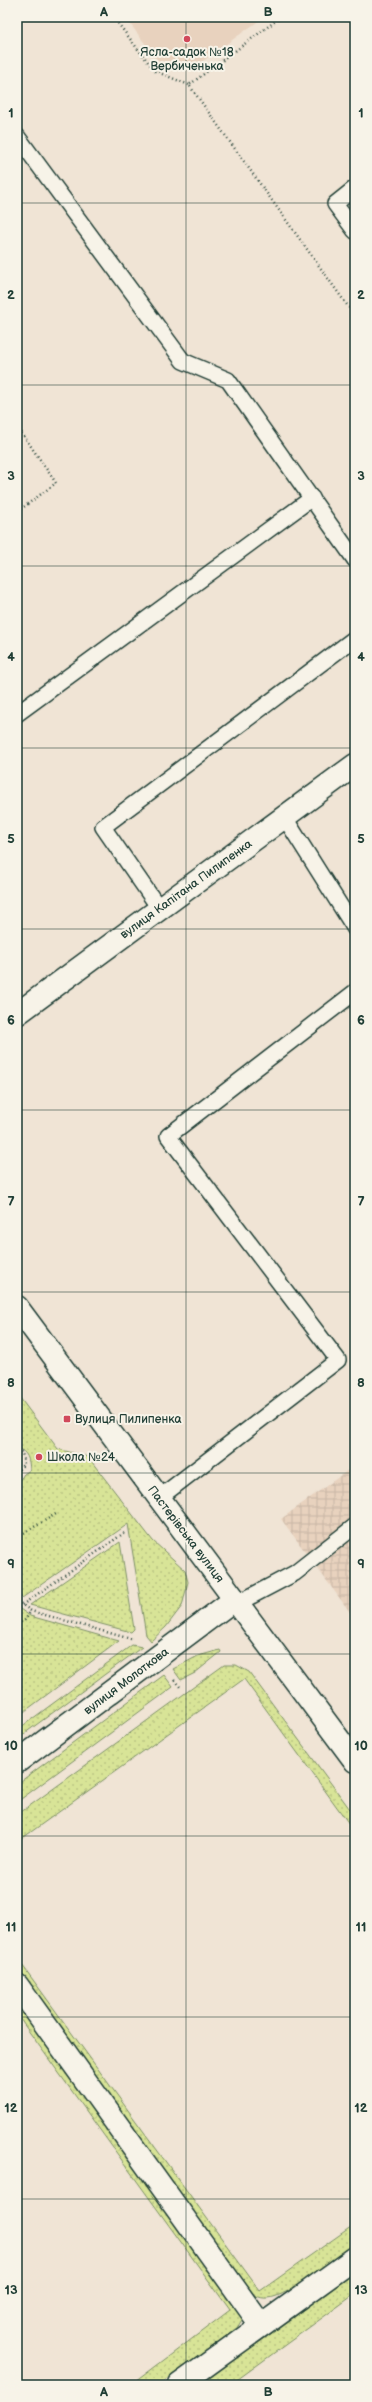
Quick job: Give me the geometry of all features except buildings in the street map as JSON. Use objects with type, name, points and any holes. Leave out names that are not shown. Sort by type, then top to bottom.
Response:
[{"type":"street","name":"вулиця Капітана Пилипенка","points":[[17,1014],[158,908],[285,818],[355,765]]},
{"type":"street","name":"Пастерівська вулиця","points":[[17,1307],[355,1761]]},
{"type":"street","name":"вулиця Молоткова","points":[[17,1762],[237,1601]]},
{"type":"street","points":[[17,1985],[261,2325]]},
{"type":"street","points":[[179,2385],[355,2258]]},
{"type":"lane","points":[[17,136],[183,360],[228,380],[355,560]]},
{"type":"lane","points":[[355,188],[335,204],[355,231]]},
{"type":"lane","points":[[17,714],[312,498]]},
{"type":"lane","points":[[158,908],[102,827],[355,638]]},
{"type":"lane","points":[[285,818],[355,928]]},
{"type":"lane","points":[[159,1498],[338,1360],[168,1136],[355,992]]},
{"type":"lane","points":[[237,1601],[295,1573],[355,1526]]},
{"type":"path","points":[[113,17],[155,71],[189,85],[355,316]]},
{"type":"path","points":[[189,85],[281,17]]},
{"type":"path","points":[[17,426],[56,483],[17,512]]},
{"type":"path","points":[[17,1450],[22,1452],[24,1464],[17,1471]]},
{"type":"path","points":[[17,1537],[56,1514]]},
{"type":"path","points":[[22,1605],[124,1533]]},
{"type":"path","points":[[17,1601],[31,1611],[131,1639]]},
{"type":"path","points":[[17,1624],[25,1620],[31,1611]]},
{"type":"shaded area","name":"Ясла-садок №18 Вербиченька","points":[[125,17],[264,17],[200,63],[158,61]]},
{"type":"shaded area","points":[[355,1465],[355,1619],[281,1519]]},
{"type":"green space","points":[[17,1394],[58,1449],[88,1457],[153,1541],[185,1570],[188,1582],[182,1606],[166,1627],[151,1641],[146,1635],[128,1524],[22,1598],[17,1591],[17,1484],[24,1474],[30,1470],[26,1454],[17,1448]]},
{"type":"green space","points":[[120,1542],[134,1629],[131,1632],[30,1605]]},
{"type":"green space","points":[[17,1607],[30,1616],[119,1641],[17,1717]]},
{"type":"green space","points":[[132,1645],[142,1647],[17,1739],[17,1730]]},
{"type":"green space","points":[[220,1650],[221,1652],[195,1673],[181,1680],[173,1669],[198,1656]]},
{"type":"green space","points":[[224,1665],[236,1665],[249,1672],[355,1816],[355,1832],[244,1679],[17,1842],[17,1815]]},
{"type":"green space","points":[[164,1675],[173,1687],[17,1802],[17,1784]]},
{"type":"green space","points":[[17,1958],[260,2291],[355,2224],[355,2244],[300,2284],[277,2296],[262,2298],[245,2290],[17,1970]]},
{"type":"green space","points":[[17,2002],[243,2318],[237,2328],[159,2385],[131,2385],[230,2310],[17,2015]]},
{"type":"green space","points":[[355,2273],[355,2294],[230,2385],[200,2385]]},
{"type":"place","name":"Ясла-садок №18 Вербиченька","points":[[187,39]]},
{"type":"place","name":"Вулиця Пилипенка","points":[[67,1419]]},
{"type":"place","name":"Школа №24","points":[[39,1457]]}]
